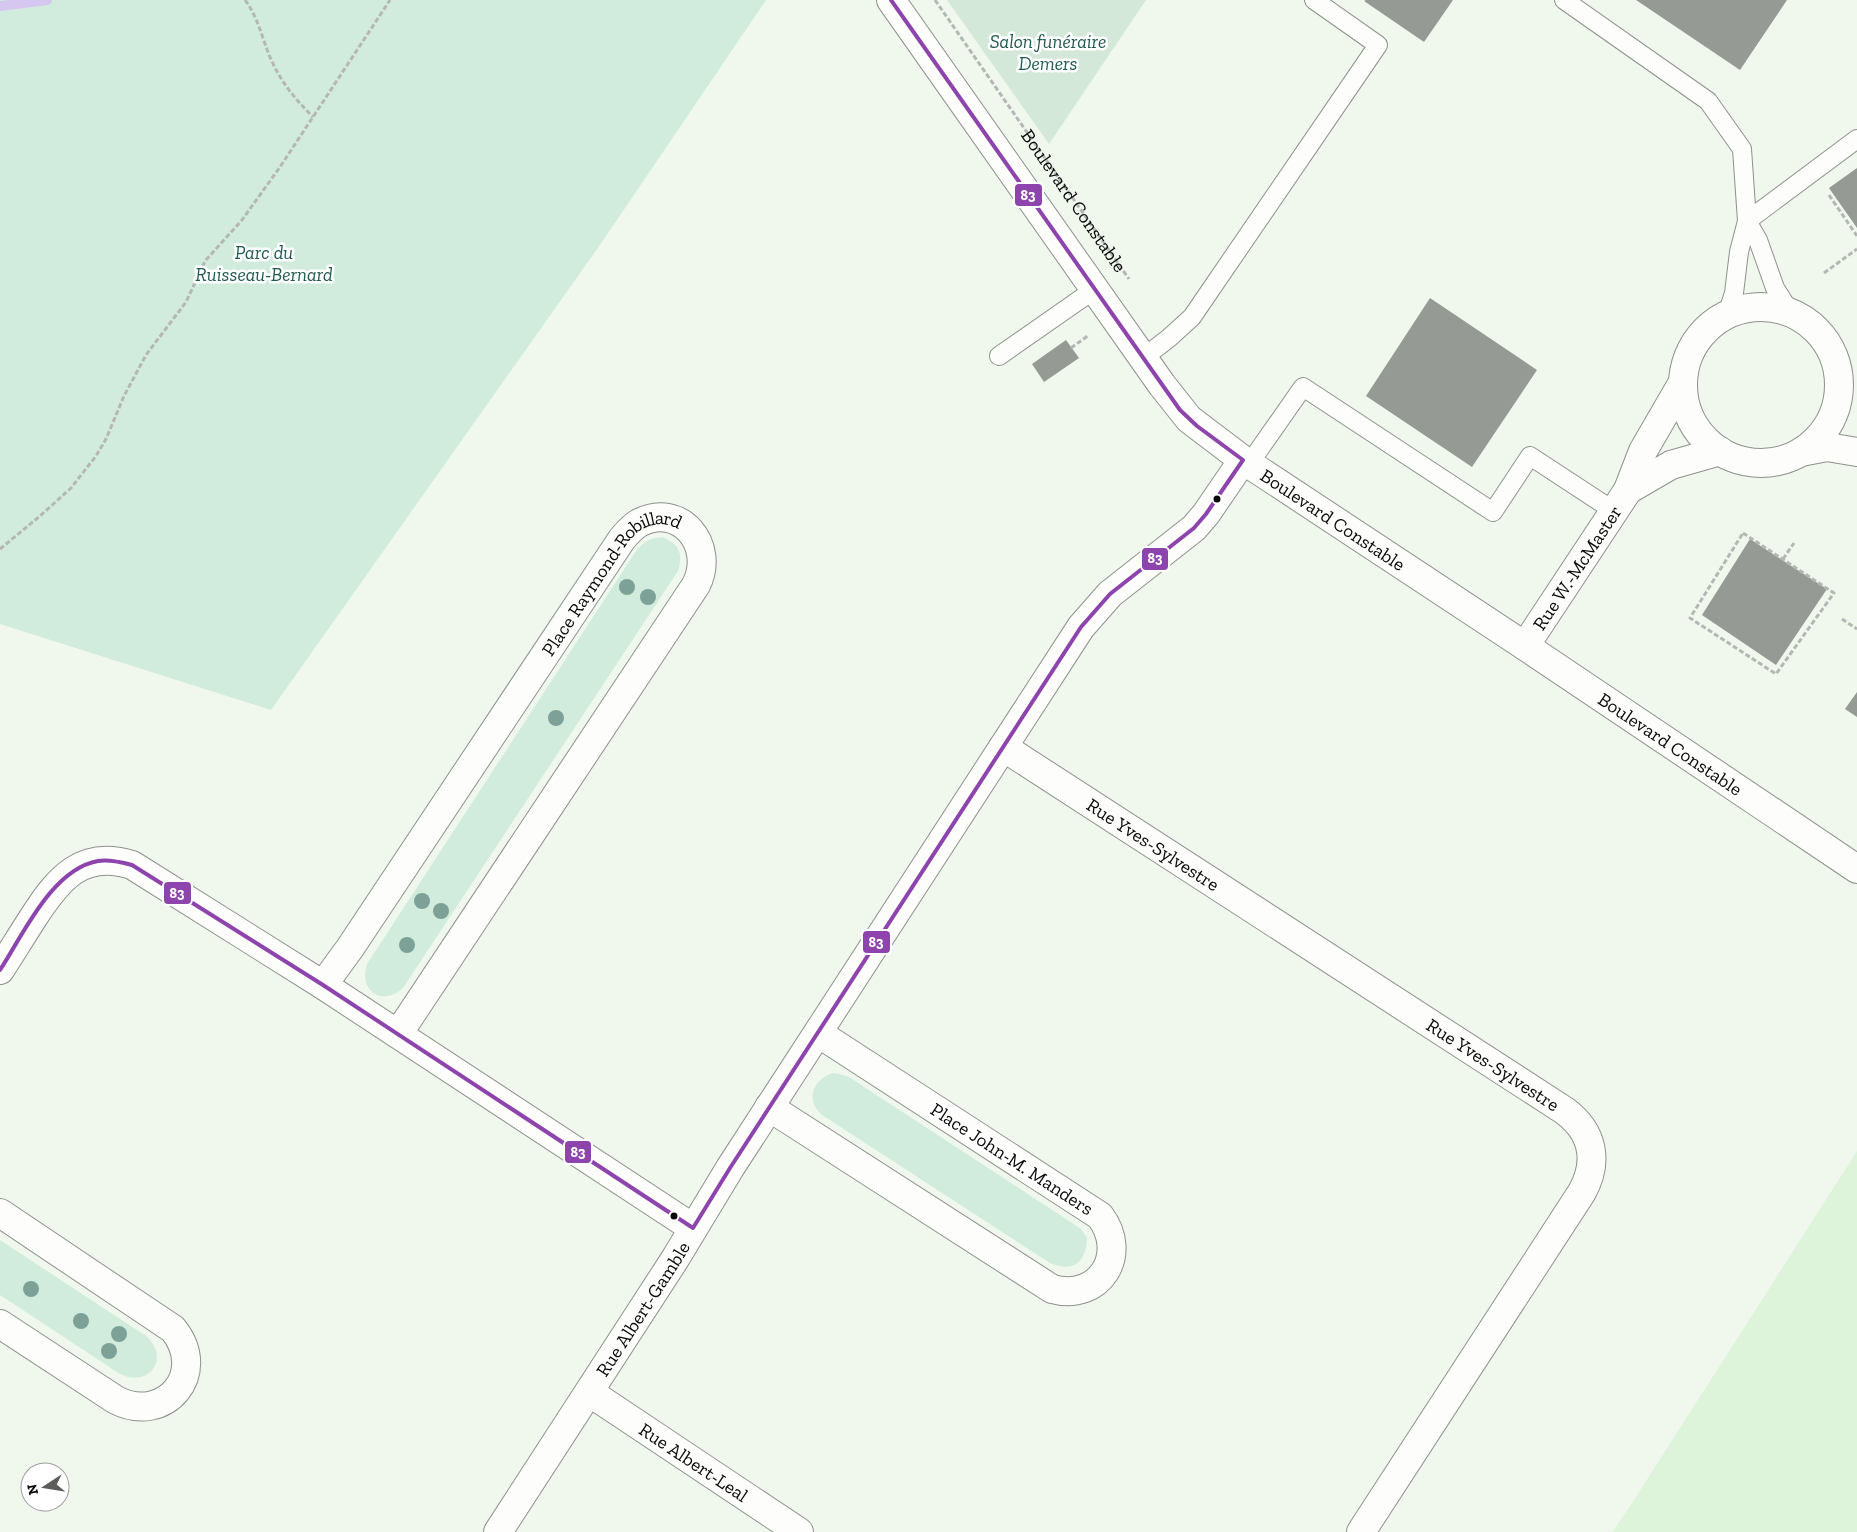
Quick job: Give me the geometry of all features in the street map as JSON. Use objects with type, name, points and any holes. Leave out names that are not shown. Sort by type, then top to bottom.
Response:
[{"type":"street","name":"Boulevard Constable","points":[[892,0],[1143,358],[1180,410],[1189,419],[1246,462],[1525,646],[1857,869]]},
{"type":"street","points":[[1857,402],[1837,369],[1828,345],[1812,326],[1790,312],[1768,307],[1747,308],[1727,314],[1710,325],[1698,338],[1688,355],[1683,393],[1689,416],[1702,436],[1720,452],[1739,460],[1760,463],[1781,460],[1801,452],[1827,447],[1857,452]]},
{"type":"street","points":[[1801,452],[1819,436],[1832,416],[1838,393],[1837,369]]},
{"type":"street","name":"Rue W.-McMaster","points":[[1525,646],[1621,500],[1643,451],[1683,382]]},
{"type":"street","name":"Rue W.-McMaster","points":[[1621,500],[1671,465],[1720,452]]},
{"type":"street","name":"Rue Albert-Gamble","points":[[498,1532],[770,1107],[1090,615],[1122,584],[1194,528],[1246,462]]},
{"type":"street","name":"Place Raymond-Robillard","points":[[323,985],[350,948],[622,539],[637,524],[646,520],[663,518],[680,523],[694,534],[702,551],[702,568],[696,585],[398,1034]]},
{"type":"street","name":"Rue Yves-Sylvestre","points":[[1003,747],[1565,1111],[1580,1124],[1585,1134],[1590,1148],[1592,1163],[1587,1183],[1582,1192],[1361,1532]]},
{"type":"street","points":[[0,970],[39,908],[60,880],[78,867],[100,861],[122,862],[142,870],[323,985],[693,1228]]},
{"type":"street","name":"Place John-M. Manders","points":[[770,1107],[1052,1289],[1079,1291],[1096,1282],[1107,1268],[1111,1259],[1112,1240],[1100,1216],[818,1033]]},
{"type":"street","points":[[0,1213],[173,1329],[180,1337],[186,1355],[185,1374],[176,1391],[162,1403],[143,1408],[134,1407],[116,1400],[0,1324]]},
{"type":"street","name":"Rue Albert-Leal","points":[[589,1392],[799,1532]]},
{"type":"lane","points":[[1143,358],[1192,317],[1378,44],[1314,0]]},
{"type":"lane","points":[[1564,0],[1708,101],[1742,149],[1747,221],[1739,252],[1734,293],[1727,314]]},
{"type":"lane","points":[[1747,221],[1857,139]]},
{"type":"lane","points":[[1747,221],[1758,240],[1775,288],[1790,312]]},
{"type":"lane","points":[[999,356],[1095,289]]},
{"type":"lane","points":[[1246,462],[1303,387],[1493,512],[1530,456],[1621,500]]},
{"type":"path","points":[[245,0],[256,18],[270,58],[283,84],[313,117]]},
{"type":"path","points":[[0,550],[71,488],[96,456],[106,439],[124,396],[146,355],[186,302],[205,261],[242,220],[280,167],[390,0]]},
{"type":"path","name":"Boulevard Constable","points":[[935,0],[1130,280]]},
{"type":"path","points":[[1829,195],[1857,236]]},
{"type":"path","points":[[1824,273],[1857,249]]},
{"type":"path","points":[[1071,348],[1090,335]]},
{"type":"path","points":[[1743,533],[1783,559],[1834,593],[1776,674],[1690,618],[1743,533]]},
{"type":"path","points":[[1783,559],[1794,543]]},
{"type":"path","points":[[1842,619],[1857,629]]},
{"type":"green space","name":"Parc du Ruisseau-Bernard","points":[[0,0],[766,0],[602,242],[271,710],[0,624]]},
{"type":"green space","name":"Salon funéraire Demers","points":[[947,0],[1146,0],[1049,144]]},
{"type":"green space","points":[[663,537],[673,543],[679,551],[678,571],[403,988],[395,994],[387,996],[380,996],[374,993],[366,982],[367,964],[636,551],[648,541]]},
{"type":"green space","points":[[833,1073],[849,1077],[1081,1229],[1087,1238],[1081,1259],[1072,1266],[1066,1267],[1050,1263],[822,1115],[814,1103],[813,1091],[820,1080]]},
{"type":"green space","points":[[1857,1151],[1857,1532],[1612,1532],[1630,1506]]},
{"type":"green space","points":[[0,1240],[146,1336],[157,1353],[153,1369],[148,1374],[140,1377],[120,1374],[0,1295]]},
{"type":"building","points":[[1453,0],[1424,42],[1364,1]]},
{"type":"building","points":[[1636,0],[1787,0],[1740,70]]},
{"type":"building","points":[[1857,168],[1857,228],[1829,188]]},
{"type":"building","points":[[1430,298],[1537,370],[1472,467],[1366,396]]},
{"type":"building","points":[[1066,340],[1079,358],[1044,382],[1032,364]]},
{"type":"building","points":[[1750,539],[1827,589],[1776,665],[1702,615]]},
{"type":"building","points":[[1857,692],[1857,717],[1845,709]]},
{"type":"waterway","points":[[0,6],[47,0]]},
{"type":"transit line","name":"83","points":[[0,970],[40,905],[67,876],[82,867],[102,860],[132,865],[323,985],[693,1228],[1081,627],[1110,594],[1194,528],[1206,514],[1243,460],[1197,426],[1180,410],[891,0]]}]
